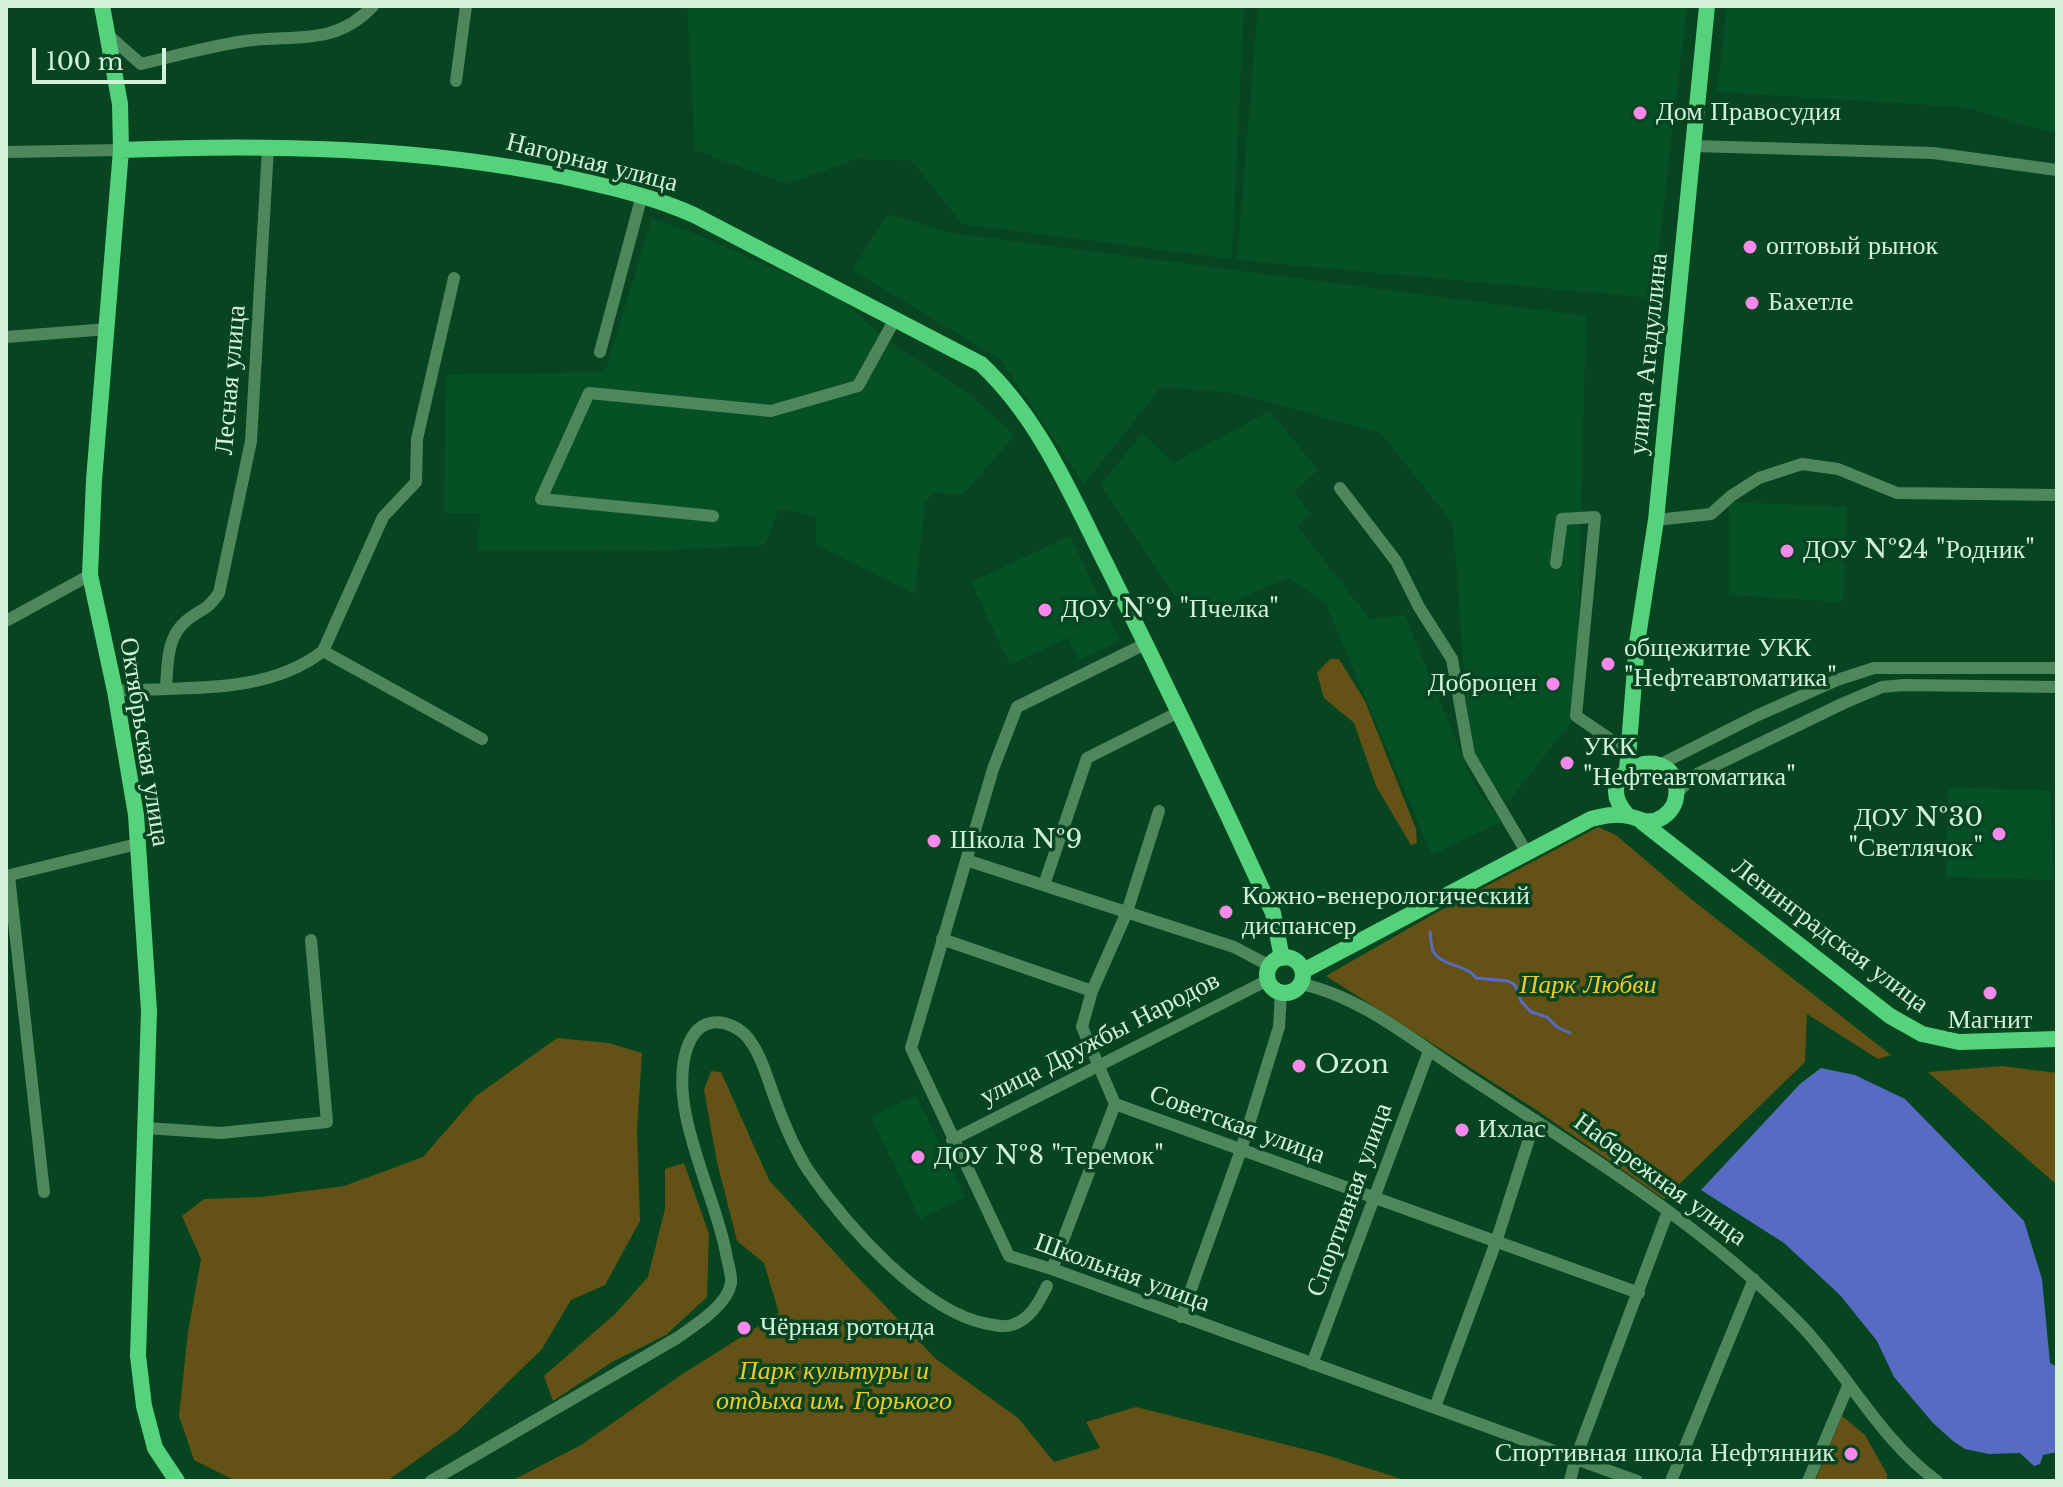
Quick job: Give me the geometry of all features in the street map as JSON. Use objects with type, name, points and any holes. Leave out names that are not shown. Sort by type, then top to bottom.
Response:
[{"type":"main road","name":"Октябрьская улица","points":[[102,6],[120,104],[121,150],[94,480],[90,575],[115,691],[136,815],[149,1011],[138,1356],[144,1406],[155,1448],[177,1481]]},
{"type":"main road","name":"улица Агадуллина","points":[[1631,707],[1637,643],[1656,520],[1707,6]]},
{"type":"main road","name":"Нагорная улица","points":[[121,150],[268,148],[493,163],[642,195],[694,215],[981,364],[1023,410],[1064,482],[1145,644]]},
{"type":"main road","points":[[1145,644],[1273,913],[1271,987],[1281,993],[1292,992],[1302,978],[1591,819],[1608,815],[1635,819],[1663,818],[1676,798]]},
{"type":"main road","points":[[1591,819],[1617,789],[1627,770],[1631,707]]},
{"type":"main road","points":[[1631,707],[1636,739],[1652,764],[1668,772],[1675,783],[1672,821],[1677,851]]},
{"type":"main road","points":[[1627,770],[1652,764]]},
{"type":"main road","points":[[1617,789],[1618,800],[1635,819]]},
{"type":"main road","name":"Ленинградская улица","points":[[1635,819],[1890,1016],[1922,1034],[1959,1042],[2057,1039]]},
{"type":"main road","points":[[1273,968],[1298,962],[1302,978]]},
{"type":"street","points":[[108,35],[141,64],[246,41],[324,37],[358,22],[373,6]]},
{"type":"street","points":[[456,81],[466,6]]},
{"type":"street","points":[[1694,146],[1933,153],[2057,170]]},
{"type":"street","name":"Лесная улица","points":[[166,687],[170,643],[176,632],[187,620],[209,608],[219,593],[251,441],[268,148]]},
{"type":"street","points":[[6,152],[121,150]]},
{"type":"street","points":[[600,352],[642,195]]},
{"type":"street","points":[[115,691],[216,687],[278,676],[306,664],[323,651],[383,517],[416,482],[417,439],[454,278]]},
{"type":"street","points":[[713,516],[541,499],[589,393],[771,411],[858,386],[895,319]]},
{"type":"street","points":[[6,337],[108,329]]},
{"type":"street","points":[[1656,520],[1711,514],[1759,478],[1802,464],[1838,469],[1897,493],[2057,495]]},
{"type":"street","points":[[1340,488],[1396,561],[1419,607],[1452,659],[1469,755],[1527,853]]},
{"type":"street","points":[[1556,563],[1562,519],[1595,517],[1576,716],[1629,752]]},
{"type":"street","points":[[6,621],[90,575]]},
{"type":"street","name":"Школьная улица","points":[[1145,644],[1017,707],[993,769],[911,1048],[1009,1256],[1637,1481]]},
{"type":"street","points":[[323,651],[482,739]]},
{"type":"street","points":[[1652,764],[1837,680],[1874,668],[2057,668]]},
{"type":"street","points":[[1676,798],[1695,775],[1882,687],[2057,687]]},
{"type":"street","points":[[1044,885],[1087,758],[1179,712]]},
{"type":"street","name":"Советская улица","points":[[1159,811],[1127,912],[1092,991],[1082,1027],[1115,1104],[1639,1293]]},
{"type":"street","points":[[44,1192],[7,876],[137,844]]},
{"type":"street","points":[[966,860],[1234,947],[1273,968]]},
{"type":"street","points":[[942,939],[1092,991]]},
{"type":"street","points":[[146,1128],[221,1133],[327,1122],[311,940]]},
{"type":"street","name":"улица Дружбы Народов","points":[[952,1140],[1100,1068],[1273,968]]},
{"type":"street","name":"Набережная улица","points":[[1302,978],[1370,1013],[1535,1120],[1668,1211],[1754,1279],[1823,1347],[1848,1386],[1887,1434],[1937,1481]]},
{"type":"street","points":[[1181,1317],[1241,1150],[1279,1027],[1281,993]]},
{"type":"street","points":[[431,1481],[677,1338],[715,1311],[731,1283],[723,1235],[695,1152],[684,1098],[683,1061],[692,1035],[709,1023],[729,1024],[747,1036],[763,1063],[790,1138],[808,1170],[874,1250],[902,1276],[939,1303],[971,1321],[1004,1327],[1014,1325],[1034,1311],[1047,1286]]},
{"type":"street","name":"Спортивная улица","points":[[1312,1364],[1429,1051]]},
{"type":"street","points":[[1052,1269],[1115,1104]]},
{"type":"street","points":[[1435,1407],[1496,1242],[1535,1120]]},
{"type":"street","points":[[1570,1481],[1575,1460],[1668,1211]]},
{"type":"street","points":[[1671,1481],[1754,1279]]},
{"type":"street","points":[[1808,1481],[1848,1386]]},
{"type":"shaded area","points":[[687,6],[1244,6],[1232,259],[962,224],[912,161],[857,159],[786,184],[695,150]]},
{"type":"shaded area","points":[[1258,6],[1687,6],[1653,298],[1237,260]]},
{"type":"shaded area","points":[[1727,6],[2057,6],[2057,134],[1964,107],[1717,92]]},
{"type":"shaded area","points":[[888,214],[951,233],[1586,316],[1576,716],[1507,803],[1475,759],[1466,698],[1453,524],[1381,433],[1235,393],[1161,387],[1084,484],[1001,360],[852,270]]},
{"type":"shaded area","points":[[652,218],[706,238],[840,299],[891,343],[970,395],[1015,435],[963,495],[933,493],[925,502],[915,594],[816,545],[816,516],[779,509],[765,545],[654,551],[478,550],[480,513],[444,513],[446,375],[605,372]]},
{"type":"shaded area","points":[[1270,411],[1318,470],[1294,492],[1311,513],[1297,526],[1370,619],[1405,615],[1473,782],[1501,822],[1432,855],[1326,604],[1288,578],[1227,604],[1183,609],[1101,485],[1142,433],[1173,463]]},
{"type":"shaded area","name":"ДОУ №24 \"Родник\"","points":[[1729,502],[1847,507],[1843,602],[1729,595]]},
{"type":"shaded area","name":"ДОУ №9 \"Пчелка\"","points":[[1070,536],[1120,641],[1079,660],[1068,638],[1010,665],[971,582]]},
{"type":"shaded area","name":"ДОУ №30 \"Светлячок\"","points":[[1948,787],[2050,791],[2054,880],[1946,877]]},
{"type":"shaded area","name":"ДОУ №8 \"Теремок\"","points":[[916,1095],[965,1197],[920,1219],[871,1117]]},
{"type":"green space","points":[[1330,659],[1339,659],[1365,701],[1416,829],[1417,843],[1411,845],[1376,786],[1354,723],[1324,698],[1317,673]]},
{"type":"green space","name":"Парк Любви","points":[[1598,827],[1616,835],[1691,899],[1891,1055],[1878,1059],[1807,1014],[1805,1062],[1664,1199],[1535,1109],[1326,976],[1432,915]]},
{"type":"green space","points":[[557,1038],[609,1043],[642,1053],[637,1129],[640,1221],[605,1285],[571,1300],[542,1349],[459,1430],[387,1481],[232,1481],[194,1460],[179,1416],[188,1332],[201,1259],[182,1216],[204,1199],[261,1197],[344,1186],[423,1157],[476,1096]]},
{"type":"green space","points":[[2002,1066],[2057,1073],[2057,1185],[1928,1072]]},
{"type":"green space","name":"Парк культуры и отдыха им. Горького","points":[[711,1071],[721,1072],[769,1180],[936,1359],[1018,1418],[1054,1462],[1100,1448],[1086,1422],[1136,1407],[1323,1454],[1408,1481],[511,1481],[581,1445],[681,1375],[779,1313],[764,1263],[737,1241],[717,1162],[704,1090]]},
{"type":"green space","points":[[684,1163],[709,1234],[707,1297],[666,1335],[612,1362],[553,1401],[544,1376],[615,1314],[648,1277],[665,1209],[665,1169]]},
{"type":"green space","name":"Спортивная школа Нефтянник","points":[[1842,1416],[1865,1435],[1887,1474],[1887,1481],[1815,1481]]},
{"type":"water","points":[[1821,1068],[1855,1075],[1905,1099],[2024,1221],[2042,1279],[2050,1363],[2057,1367],[2057,1452],[2043,1455],[2040,1464],[2034,1466],[2020,1453],[1989,1454],[1965,1449],[1953,1441],[1933,1423],[1894,1377],[1877,1341],[1840,1295],[1784,1243],[1701,1190],[1800,1084]]},
{"type":"waterway","points":[[1430,932],[1433,951],[1442,960],[1467,970],[1476,978],[1508,981],[1515,985],[1521,1001],[1531,1012],[1547,1017],[1557,1027],[1570,1033]]},
{"type":"place","name":"Дом Правосудия","points":[[1640,113]]},
{"type":"place","name":"оптовый рынок","points":[[1750,247]]},
{"type":"place","name":"Бахетле","points":[[1752,303]]},
{"type":"place","name":"ДОУ №24 \"Родник\"","points":[[1787,551]]},
{"type":"place","name":"ДОУ №9 \"Пчелка\"","points":[[1045,610]]},
{"type":"place","name":"общежитие УКК \"Нефтеавтоматика\"","points":[[1608,664]]},
{"type":"place","name":"Доброцен","points":[[1553,684]]},
{"type":"place","name":"УКК \"Нефтеавтоматика\"","points":[[1567,763]]},
{"type":"place","name":"ДОУ №30 \"Светлячок\"","points":[[1999,834]]},
{"type":"place","name":"Школа №9","points":[[934,841]]},
{"type":"place","name":"Кожно-венерологический диспансер","points":[[1226,912]]},
{"type":"place","name":"Магнит","points":[[1990,993]]},
{"type":"place","name":"Ozon","points":[[1299,1066]]},
{"type":"place","name":"Ихлас","points":[[1462,1130]]},
{"type":"place","name":"ДОУ №8 \"Теремок\"","points":[[918,1157]]},
{"type":"place","name":"Чёрная ротонда","points":[[744,1328]]},
{"type":"place","name":"Спортивная школа Нефтянник","points":[[1851,1454]]}]
